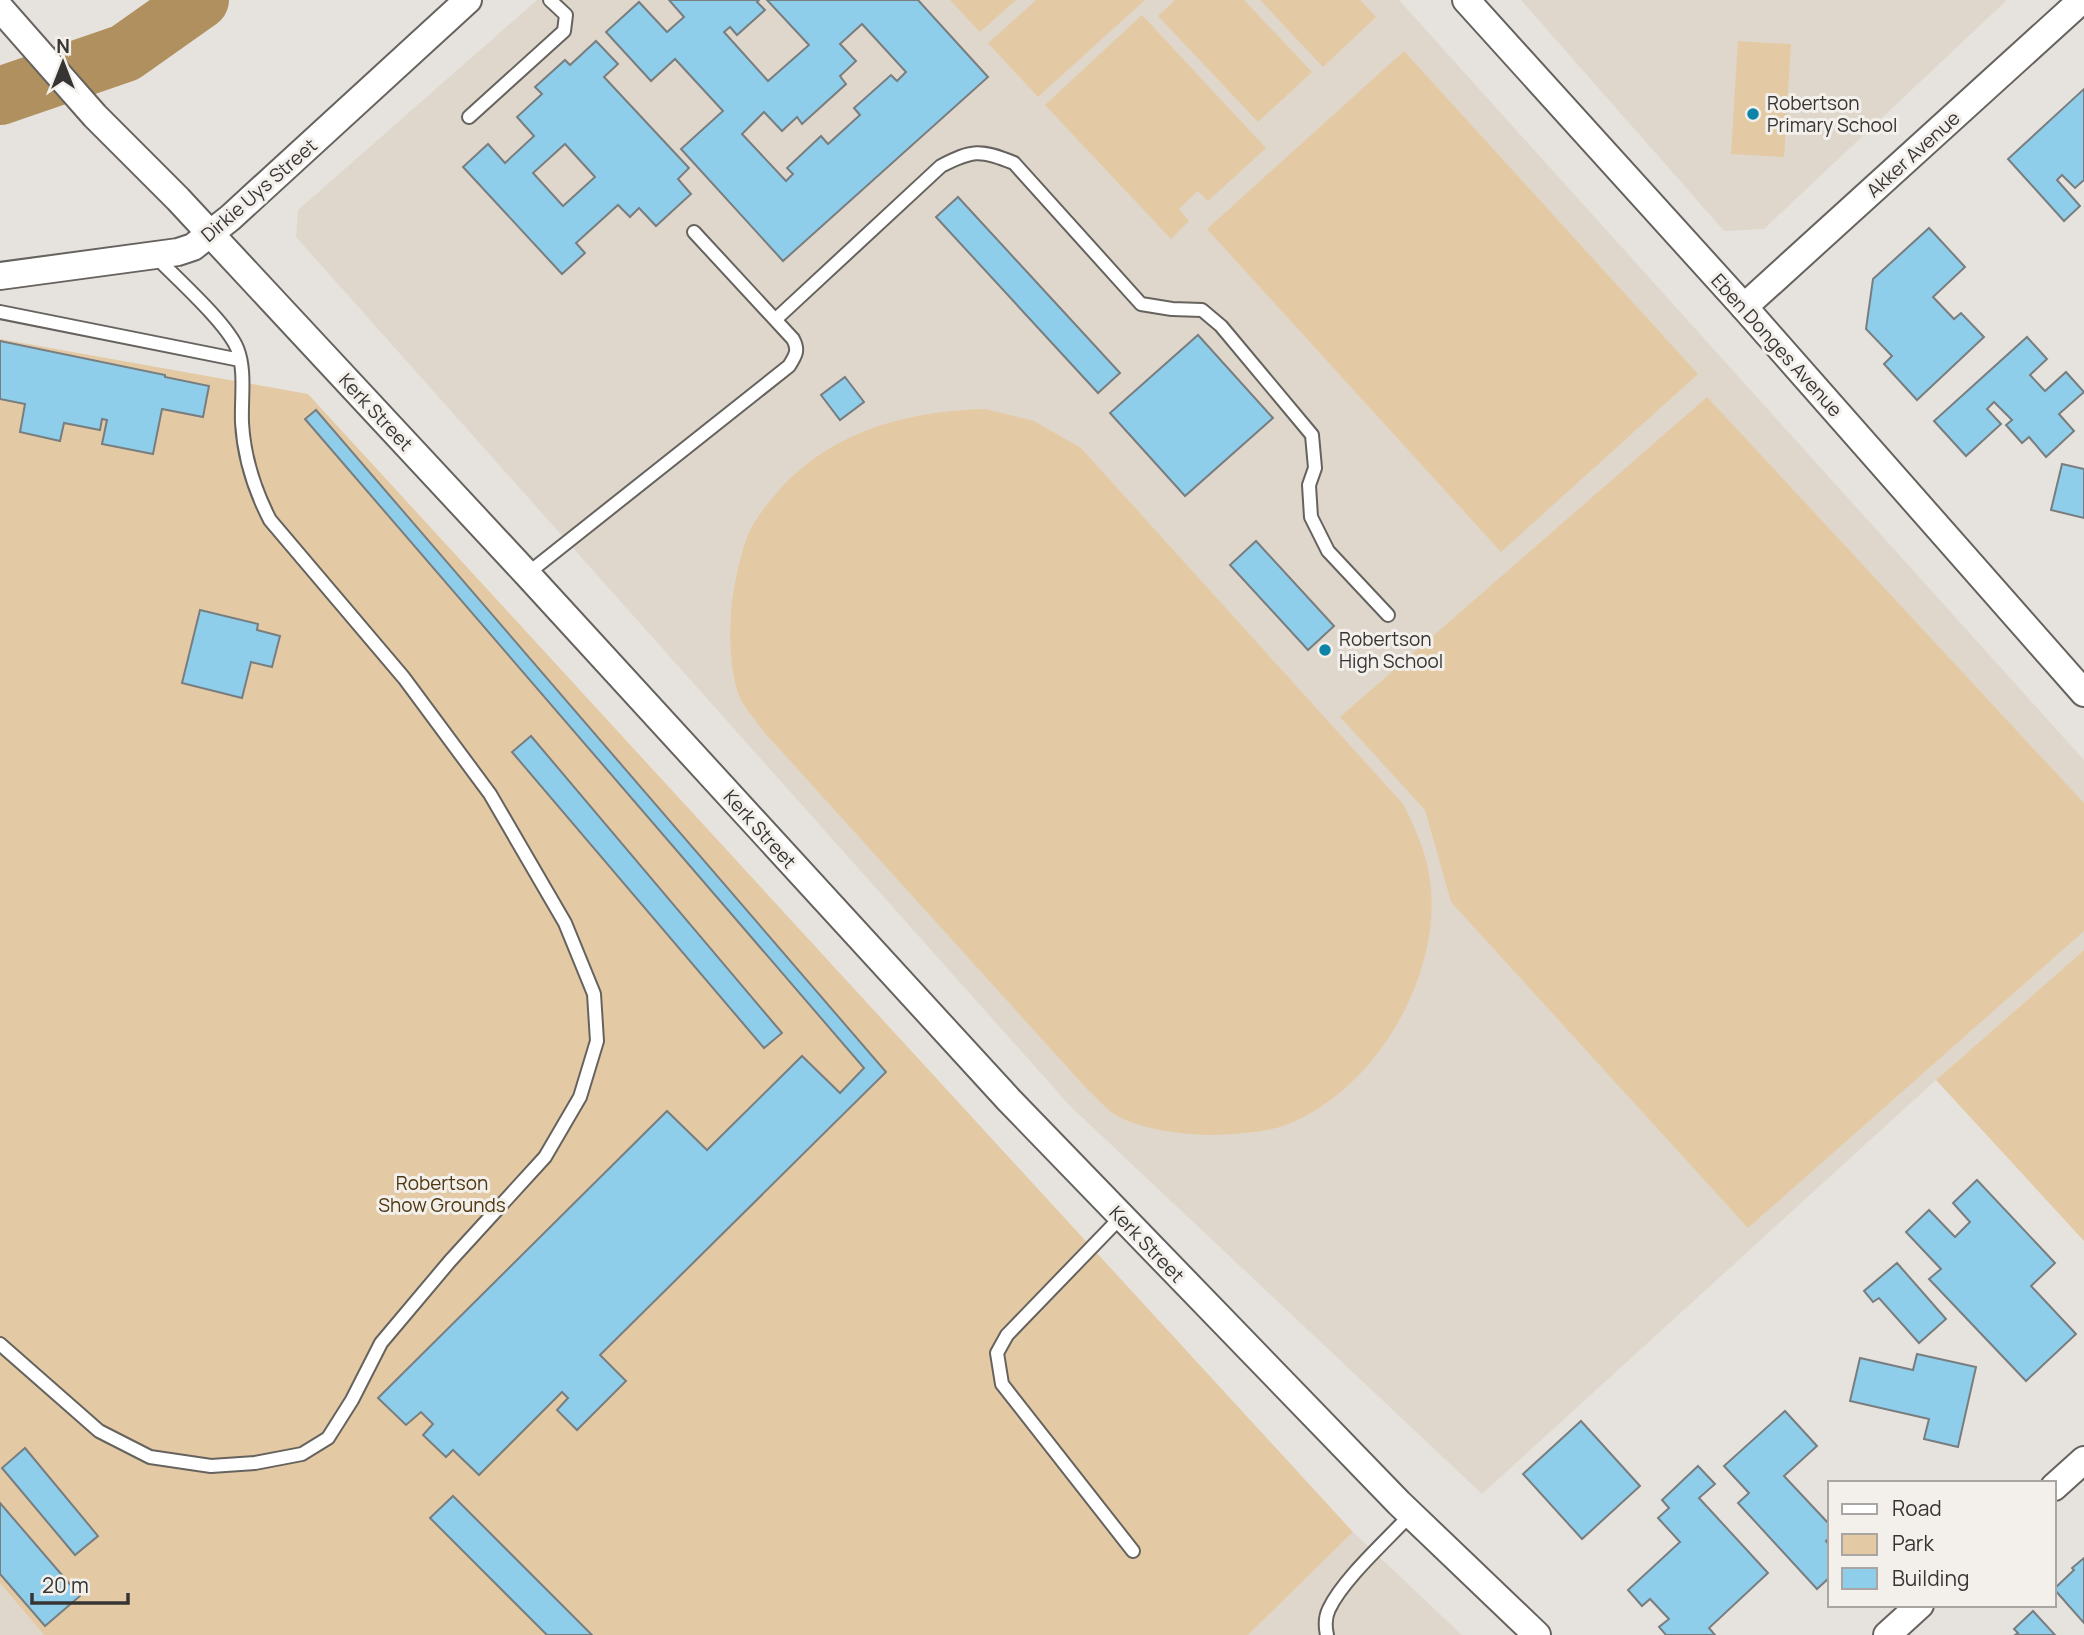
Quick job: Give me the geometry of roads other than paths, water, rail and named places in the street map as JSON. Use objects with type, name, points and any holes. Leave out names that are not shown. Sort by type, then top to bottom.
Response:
[{"type":"street","name":"Dirkie Uys Street","points":[[0,276],[178,252],[193,247],[230,218],[468,0]]},
{"type":"street","name":"Eben Donges Avenue","points":[[1466,0],[1744,307],[2084,693]]},
{"type":"street","name":"Akker Avenue","points":[[1744,307],[2082,0]]},
{"type":"street","name":"Kerk Street","points":[[0,8],[95,116],[211,234],[527,574],[1009,1100],[1411,1514],[1537,1635]]},
{"type":"street","points":[[2056,1485],[2084,1460]]},
{"type":"street","points":[[1887,1635],[1918,1607]]},
{"type":"lane","points":[[470,117],[564,31],[566,15],[550,0]]},
{"type":"lane","points":[[776,319],[941,166],[966,153],[991,153],[1014,163],[1141,304],[1202,310],[1221,326],[1312,435],[1315,468],[1309,485],[1311,517],[1328,551],[1388,615]]},
{"type":"lane","points":[[527,574],[789,366],[796,355],[797,347],[776,319],[694,232]]},
{"type":"lane","points":[[0,1344],[99,1431],[150,1457],[211,1466],[255,1463],[302,1454],[328,1438],[352,1400],[381,1343],[450,1261],[545,1157],[580,1097],[597,1041],[594,994],[565,923],[490,794],[404,678],[270,520],[244,454],[240,360],[232,338],[154,255]]},
{"type":"lane","points":[[0,312],[240,360]]},
{"type":"lane","points":[[1121,1217],[1007,1335],[997,1353],[1002,1384],[1133,1551]]},
{"type":"lane","points":[[1327,1635],[1324,1625],[1328,1610],[1343,1587],[1411,1514]]},
{"type":"waterway","points":[[0,96],[125,53],[200,0]]},
{"type":"place","name":"Robertson Primary School","points":[[1753,114]]},
{"type":"place","name":"Robertson High School","points":[[1325,650]]},
{"type":"park label","name":"Robertson Show Grounds","points":[[442,1194]]}]
